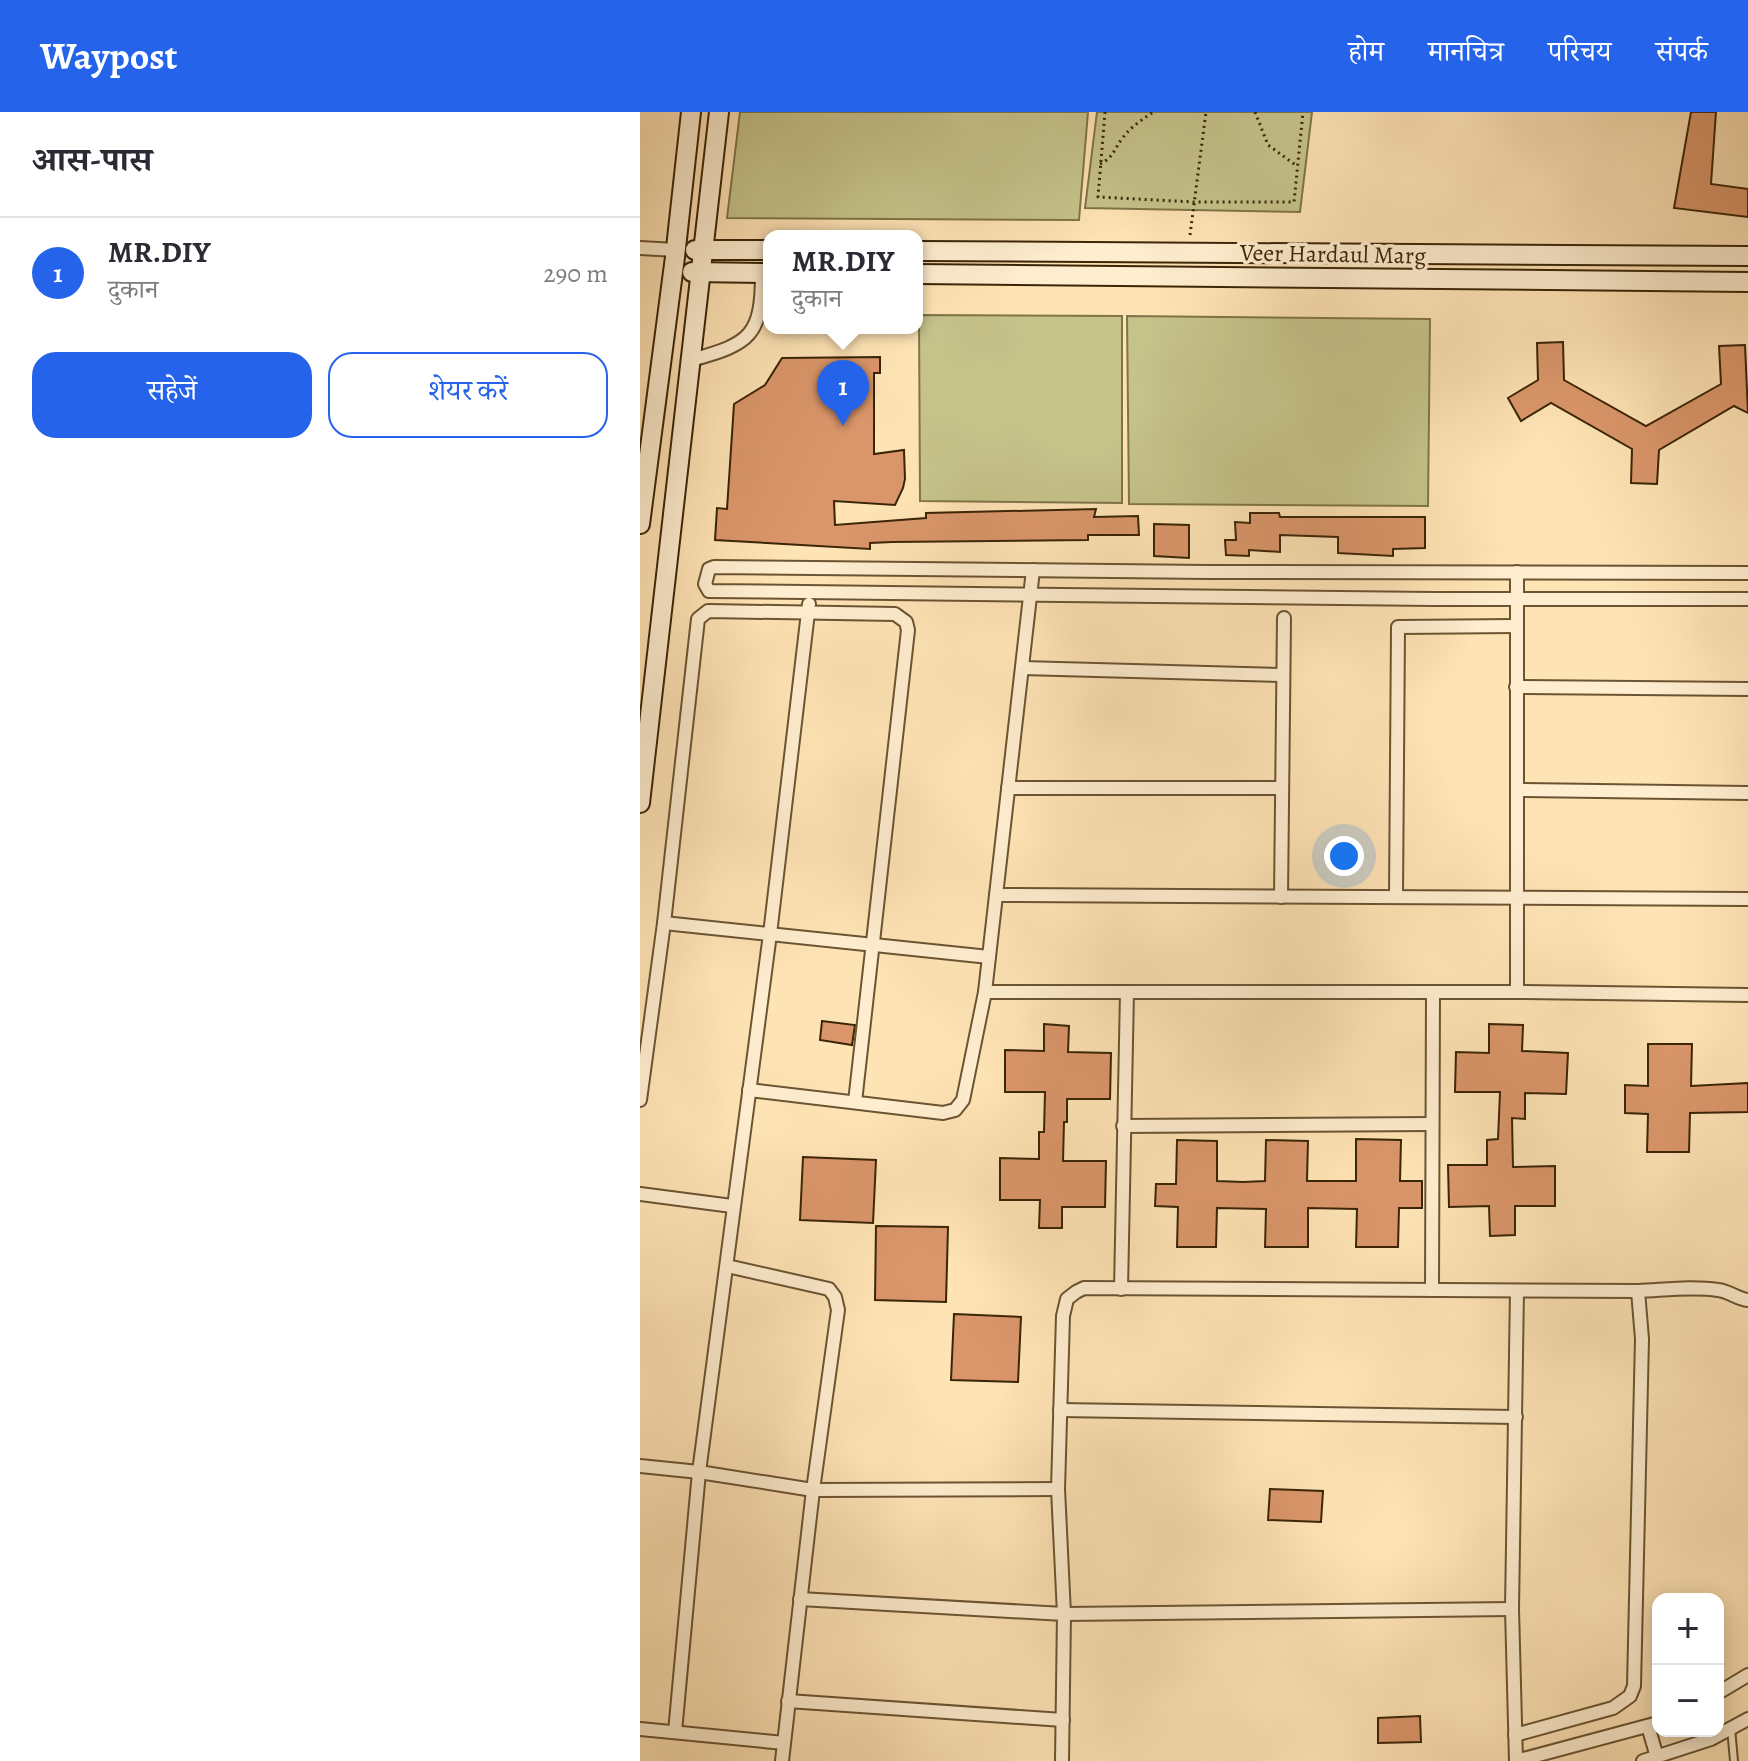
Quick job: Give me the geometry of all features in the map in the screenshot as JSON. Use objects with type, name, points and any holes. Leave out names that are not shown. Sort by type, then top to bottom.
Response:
[{"type":"street","points":[[640,524],[691,112]]},
{"type":"street","points":[[640,803],[719,112]]},
{"type":"street","points":[[640,248],[763,250]]},
{"type":"street","name":"Veer Hardaul Marg","points":[[923,251],[1748,256]]},
{"type":"street","points":[[673,272],[763,273]]},
{"type":"street","name":"Veer Hardaul Marg","points":[[923,274],[1748,282]]},
{"type":"street","points":[[691,360],[730,350],[745,337],[757,321],[763,294]]},
{"type":"street","points":[[1748,573],[714,567],[709,569],[705,584],[709,591],[1748,599]]},
{"type":"street","points":[[749,1090],[943,1113],[955,1110],[963,1100],[985,992],[1033,570]]},
{"type":"street","points":[[1517,572],[1517,992]]},
{"type":"street","points":[[675,1732],[699,1472],[770,934],[809,592]]},
{"type":"street","points":[[640,1100],[664,923],[698,619],[708,611],[808,611],[895,614],[906,622],[908,630],[855,1102]]},
{"type":"street","points":[[1281,897],[1284,618]]},
{"type":"street","points":[[1396,897],[1398,627],[1516,626]]},
{"type":"street","points":[[1022,668],[1283,675]]},
{"type":"street","points":[[1516,687],[1748,689]]},
{"type":"street","points":[[1008,788],[1282,788]]},
{"type":"street","points":[[1517,790],[1748,793]]},
{"type":"street","points":[[996,895],[1748,899]]},
{"type":"street","points":[[664,923],[989,957]]},
{"type":"street","points":[[985,992],[1748,995]]},
{"type":"street","points":[[1121,1289],[1127,992]]},
{"type":"street","points":[[1432,1290],[1433,992]]},
{"type":"street","points":[[1123,1126],[1432,1124]]},
{"type":"street","points":[[640,1194],[732,1206]]},
{"type":"street","points":[[727,1266],[829,1289],[838,1310],[813,1490],[782,1761]]},
{"type":"street","points":[[1062,1761],[1064,1614],[1058,1489],[1063,1316],[1067,1299],[1084,1288],[1710,1289],[1728,1291],[1746,1300],[1748,1315]]},
{"type":"street","points":[[1517,1291],[1512,1609],[1516,1761],[1652,1724]]},
{"type":"street","points":[[1515,1735],[1613,1708],[1630,1696],[1634,1686],[1642,1339],[1638,1291]]},
{"type":"street","points":[[1060,1410],[1516,1417]]},
{"type":"street","points":[[640,1466],[813,1490],[1058,1489]]},
{"type":"street","points":[[800,1599],[1064,1614],[1512,1609]]},
{"type":"street","points":[[1724,1689],[1748,1675]]},
{"type":"street","points":[[788,1701],[1063,1720]]},
{"type":"street","points":[[1643,1761],[1711,1739],[1748,1719]]},
{"type":"street","points":[[640,1729],[784,1743]]},
{"type":"street","points":[[1655,1737],[1657,1757]]},
{"type":"lane","points":[[1731,1728],[1734,1761]]},
{"type":"path","points":[[1105,112],[1098,197],[1194,202],[1294,202],[1303,112]]},
{"type":"path","points":[[1099,164],[1115,152],[1119,141],[1130,129],[1153,112]]},
{"type":"path","points":[[1188,252],[1206,112]]},
{"type":"path","points":[[1255,112],[1268,145],[1297,166]]},
{"type":"shaded area","points":[[740,112],[1088,112],[1079,220],[727,218]]},
{"type":"shaded area","points":[[1097,112],[1312,112],[1300,212],[1085,208]]},
{"type":"shaded area","points":[[923,315],[1122,316],[1122,503],[920,501],[919,334],[923,334]]},
{"type":"shaded area","points":[[1127,316],[1430,319],[1428,506],[1129,504]]},
{"type":"building","points":[[1691,112],[1716,112],[1711,184],[1748,189],[1748,217],[1674,208]]},
{"type":"building","points":[[1563,342],[1564,380],[1646,426],[1721,384],[1719,346],[1745,345],[1748,413],[1734,406],[1659,450],[1657,484],[1631,483],[1632,449],[1551,403],[1521,421],[1508,398],[1538,380],[1537,343]]},
{"type":"building","points":[[880,357],[880,373],[874,373],[874,454],[904,450],[903,488],[895,505],[834,501],[835,525],[926,518],[926,513],[1096,509],[1094,517],[1138,516],[1139,535],[1088,535],[1088,540],[870,543],[870,549],[715,540],[717,508],[727,509],[734,404],[765,385],[782,358]]},
{"type":"building","points":[[1250,513],[1279,513],[1280,517],[1425,517],[1425,548],[1393,549],[1393,556],[1338,553],[1338,537],[1280,535],[1280,552],[1249,550],[1249,556],[1226,555],[1225,540],[1236,540],[1235,522],[1250,523]]},
{"type":"building","points":[[1154,524],[1189,525],[1189,558],[1154,556]]},
{"type":"building","points":[[822,1021],[855,1025],[852,1045],[820,1040]]},
{"type":"building","points":[[1044,1024],[1069,1026],[1068,1052],[1111,1053],[1110,1099],[1067,1099],[1067,1122],[1064,1122],[1063,1161],[1106,1161],[1105,1207],[1062,1207],[1062,1228],[1039,1228],[1040,1200],[1000,1200],[1000,1158],[1039,1159],[1039,1132],[1044,1132],[1045,1092],[1005,1092],[1005,1050],[1044,1051]]},
{"type":"building","points":[[1489,1024],[1523,1025],[1522,1051],[1568,1053],[1566,1094],[1525,1093],[1525,1119],[1512,1118],[1513,1167],[1555,1166],[1555,1206],[1515,1206],[1515,1235],[1490,1236],[1489,1206],[1449,1207],[1448,1165],[1487,1165],[1487,1140],[1498,1139],[1500,1092],[1455,1092],[1456,1052],[1489,1053]]},
{"type":"building","points":[[1648,1044],[1692,1044],[1691,1086],[1748,1083],[1748,1112],[1690,1113],[1689,1152],[1647,1152],[1648,1114],[1625,1113],[1625,1085],[1648,1086]]},
{"type":"building","points":[[1356,1139],[1401,1140],[1400,1181],[1422,1181],[1422,1208],[1399,1208],[1398,1247],[1356,1247],[1357,1209],[1308,1208],[1308,1247],[1265,1247],[1266,1209],[1217,1208],[1216,1247],[1177,1247],[1178,1207],[1155,1206],[1156,1184],[1176,1184],[1177,1140],[1217,1141],[1217,1181],[1243,1182],[1265,1181],[1266,1140],[1308,1141],[1307,1181],[1356,1181]]},
{"type":"building","points":[[803,1157],[876,1160],[873,1223],[800,1220]]},
{"type":"building","points":[[876,1226],[948,1227],[946,1302],[875,1300]]},
{"type":"building","points":[[954,1314],[1021,1317],[1018,1382],[951,1380]]},
{"type":"building","points":[[1270,1489],[1323,1491],[1321,1522],[1268,1520]]},
{"type":"building","points":[[1420,1716],[1421,1742],[1378,1743],[1378,1718]]},
{"type":"place","name":"MR.DIY","points":[[843,426]]}]
